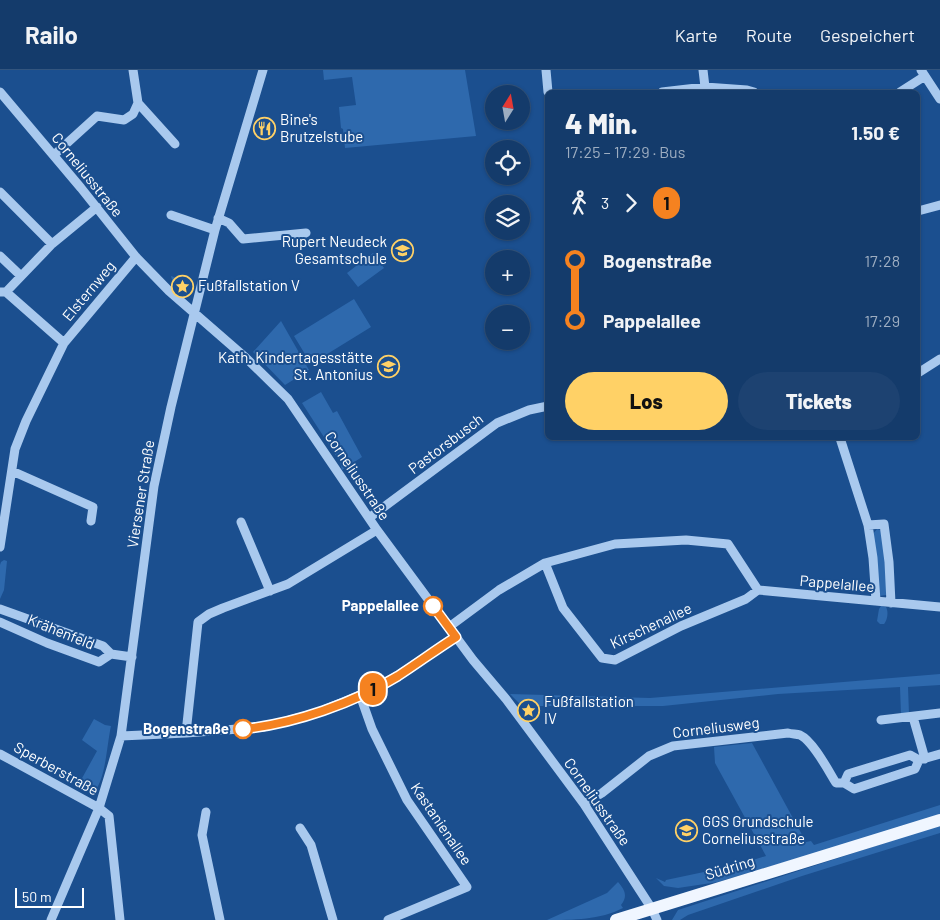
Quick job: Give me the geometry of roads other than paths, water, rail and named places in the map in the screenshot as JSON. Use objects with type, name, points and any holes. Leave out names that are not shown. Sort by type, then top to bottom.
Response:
[{"type":"main road","name":"Südring","points":[[616,920],[654,914],[940,820]]},
{"type":"street","points":[[54,155],[97,116],[124,120],[133,114],[138,102],[133,70]]},
{"type":"street","name":"Viersener Straße","points":[[51,920],[99,808],[121,736],[154,486],[171,407],[218,218],[264,70]]},
{"type":"street","points":[[546,70],[548,90]]},
{"type":"street","points":[[703,70],[705,87]]},
{"type":"street","points":[[902,90],[923,73],[940,99]]},
{"type":"street","points":[[679,90],[705,87],[747,90]]},
{"type":"street","name":"Corneliusstraße","points":[[0,92],[97,207],[136,257],[170,291],[246,358],[288,399],[377,530],[584,804],[654,914]]},
{"type":"street","points":[[138,102],[174,144]]},
{"type":"street","points":[[0,192],[52,244]]},
{"type":"street","points":[[920,210],[940,205]]},
{"type":"street","points":[[3,292],[52,244],[97,207]]},
{"type":"street","points":[[171,215],[215,230]]},
{"type":"street","points":[[218,218],[229,222],[243,239],[306,233]]},
{"type":"street","points":[[0,256],[21,276]]},
{"type":"street","name":"Elsternweg","points":[[0,547],[15,450],[26,421],[64,343],[136,257]]},
{"type":"street","name":"Elsternweg","points":[[3,292],[64,343]]},
{"type":"street","points":[[920,372],[940,358]]},
{"type":"street","name":"Pastorsbusch","points":[[369,518],[497,423],[529,410],[545,407]]},
{"type":"street","points":[[841,440],[868,525],[873,558],[876,601]]},
{"type":"street","points":[[12,471],[93,507],[91,521]]},
{"type":"street","points":[[241,522],[270,591]]},
{"type":"street","points":[[868,525],[884,524],[889,562],[891,603]]},
{"type":"street","points":[[186,733],[198,622],[216,611],[288,584],[377,530]]},
{"type":"street","points":[[449,627],[499,590],[545,564],[615,544],[686,540],[728,544],[758,590]]},
{"type":"street","name":"Kirschenallee","points":[[545,564],[563,608],[602,658],[615,660],[681,626],[746,599],[758,590]]},
{"type":"street","name":"Pappelallee","points":[[758,590],[940,607]]},
{"type":"street","name":"Krähenfeld","points":[[0,609],[103,646],[111,654],[132,657]]},
{"type":"street","name":"Krähenfeld","points":[[0,622],[47,643],[99,662],[111,654]]},
{"type":"street","points":[[121,736],[264,727],[319,712],[360,695],[397,676],[456,637]]},
{"type":"street","name":"Kastanienallee","points":[[360,695],[372,729],[406,800],[467,887],[388,920]]},
{"type":"street","points":[[881,720],[940,714]]},
{"type":"street","points":[[912,717],[922,760]]},
{"type":"street","name":"Corneliusweg","points":[[584,804],[602,793],[649,756],[673,746],[788,733],[799,735],[805,739],[836,783],[844,783]]},
{"type":"street","name":"Sperberstraße","points":[[0,754],[99,808]]},
{"type":"street","points":[[922,760],[910,755],[848,774],[844,783],[854,788],[915,769],[922,760],[940,754]]},
{"type":"street","points":[[99,808],[109,816],[120,920]]},
{"type":"street","points":[[206,812],[202,835],[220,920]]},
{"type":"street","points":[[300,828],[311,845],[333,920]]},
{"type":"place","name":"Bine's Brutzelstube","points":[[264,129]]},
{"type":"place","name":"Rupert Neudeck Gesamtschule","points":[[403,251]]},
{"type":"place","name":"Fußfallstation V","points":[[182,286]]},
{"type":"place","name":"Kath. Kindertagesstätte St. Antonius","points":[[389,367]]},
{"type":"place","name":"Pappelallee","points":[[433,606]]},
{"type":"place","name":"Fußfallstation IV","points":[[528,711]]},
{"type":"place","name":"Bogenstraße","points":[[243,729]]},
{"type":"place","name":"GGS Grundschule Corneliusstraße","points":[[686,831]]}]
